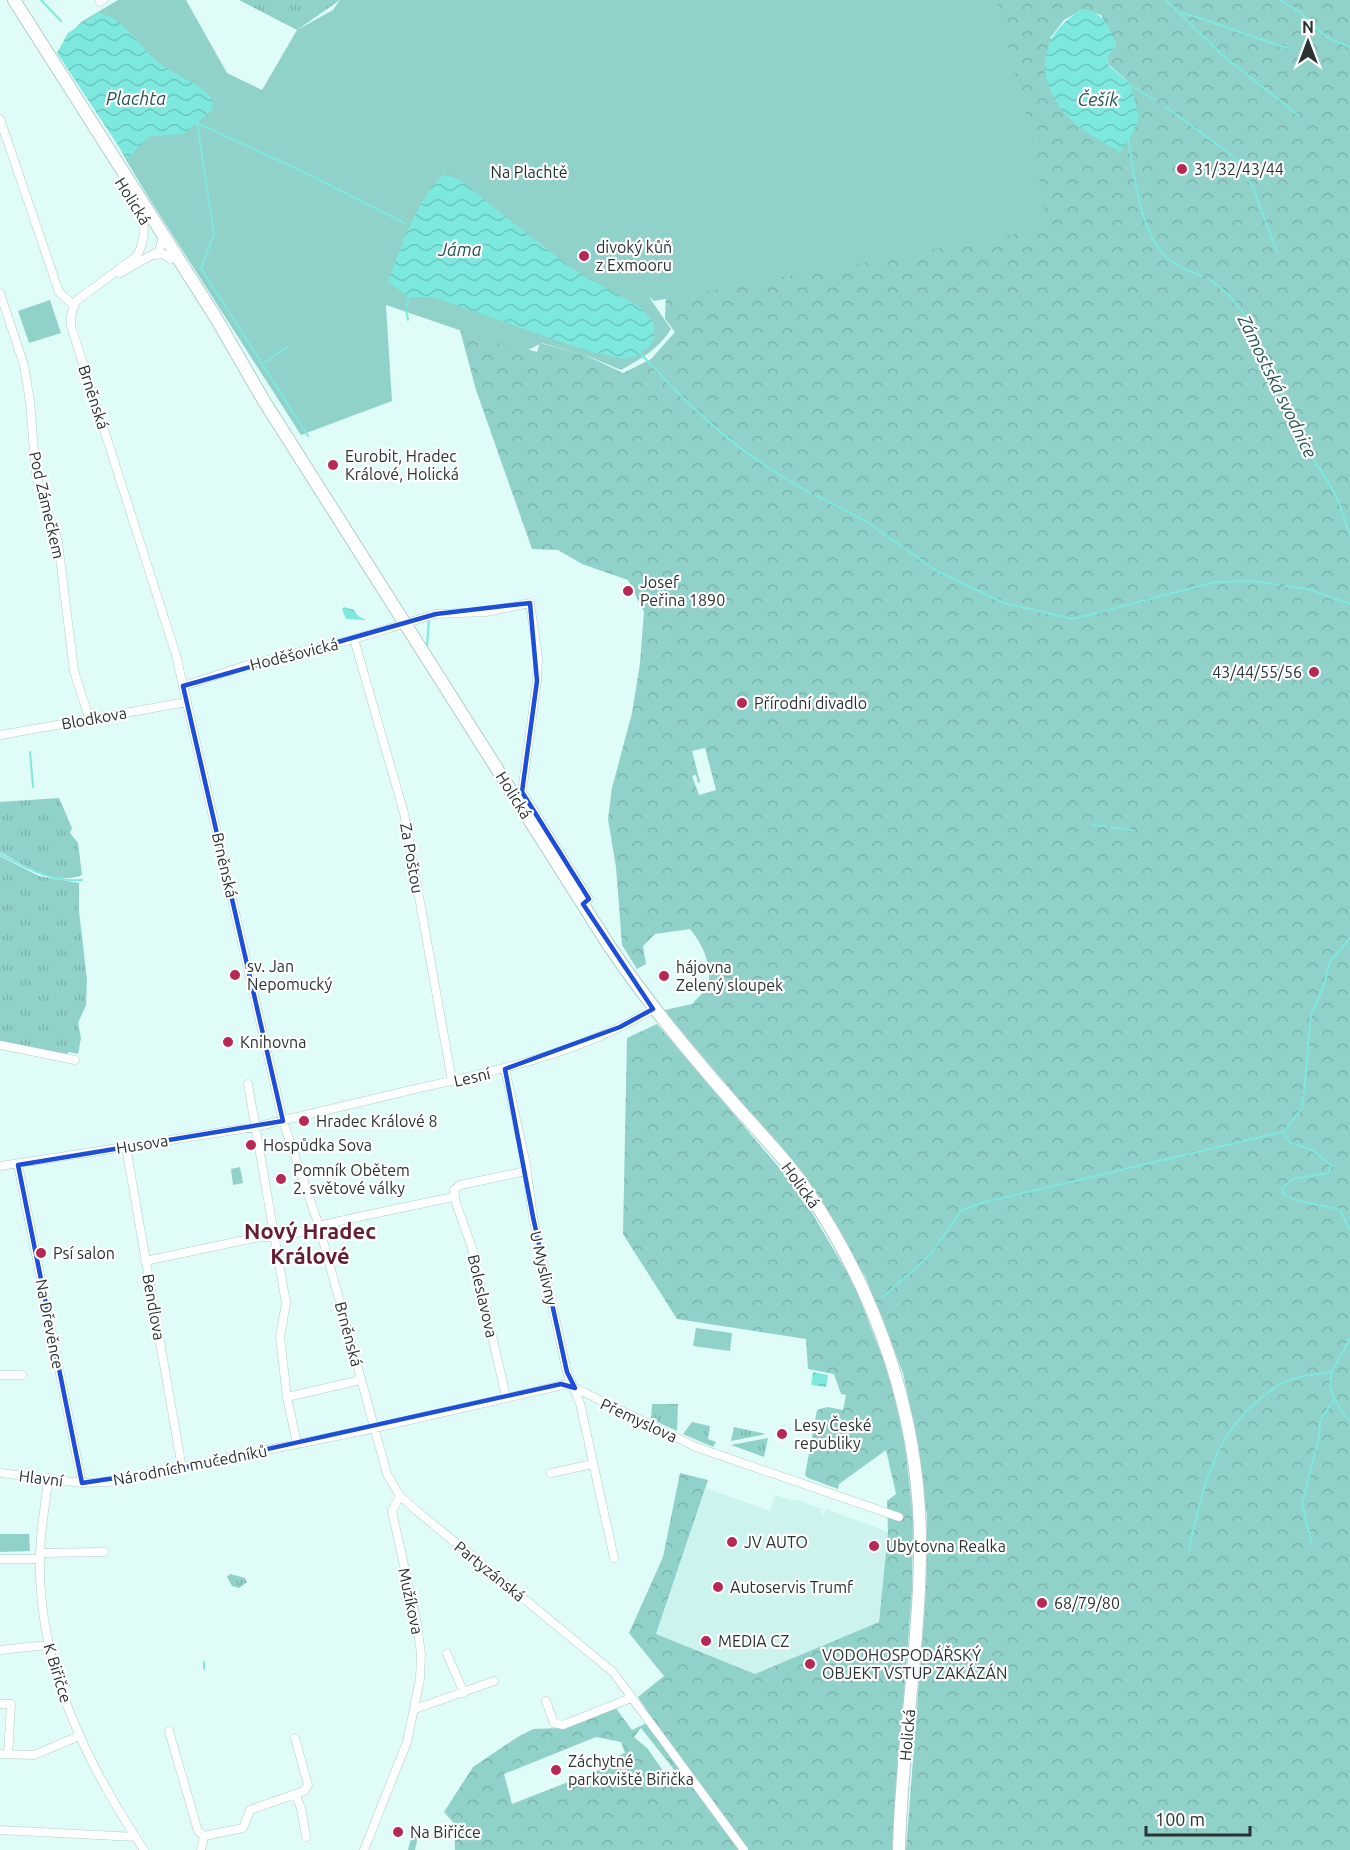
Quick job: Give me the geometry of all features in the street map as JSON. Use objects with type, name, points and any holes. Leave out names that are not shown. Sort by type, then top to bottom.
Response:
[{"type":"main road","name":"Holická","points":[[5,0],[141,214],[158,251],[170,259],[223,343],[264,400]]},
{"type":"main road","name":"Holická","points":[[14,0],[583,904],[653,1009],[805,1187],[860,1281],[896,1375],[916,1478],[920,1554],[899,1850]]},
{"type":"street","points":[[0,119],[59,292],[74,305],[85,292],[158,251],[161,231]]},
{"type":"street","points":[[103,282],[137,256],[143,245],[144,232],[141,214]]},
{"type":"street","name":"Pod Zámečkem","points":[[0,293],[26,373],[34,465],[58,542],[74,671],[89,718]]},
{"type":"street","name":"Brněnská","points":[[74,305],[71,326],[160,602],[188,702],[283,1121],[319,1226],[374,1427]]},
{"type":"street","points":[[404,622],[436,614],[486,612],[530,603],[538,657],[537,681],[522,792],[589,899],[583,904]]},
{"type":"street","name":"Hoděšovická","points":[[183,686],[251,664],[354,639],[404,622]]},
{"type":"street","name":"Za Poštou","points":[[354,639],[404,813],[452,1081]]},
{"type":"street","name":"Blodkova","points":[[0,735],[188,702]]},
{"type":"street","name":"Lesní","points":[[283,1121],[294,1116],[505,1069],[620,1027],[653,1009]]},
{"type":"street","points":[[0,1046],[75,1060]]},
{"type":"street","name":"U Myslivny","points":[[505,1069],[533,1217],[567,1372],[575,1388],[614,1558]]},
{"type":"street","points":[[248,1084],[286,1314],[280,1337],[287,1396],[297,1444]]},
{"type":"street","name":"Husova","points":[[0,1166],[18,1165],[283,1121]]},
{"type":"street","name":"Bendlova","points":[[126,1147],[182,1468]]},
{"type":"street","name":"Na Dřevěnce","points":[[18,1165],[82,1483]]},
{"type":"street","points":[[146,1261],[260,1237],[274,1238],[305,1233],[319,1226],[454,1197],[455,1187],[526,1171]]},
{"type":"street","name":"Boleslavova","points":[[454,1197],[472,1248],[506,1397]]},
{"type":"street","points":[[0,1375],[22,1375]]},
{"type":"street","points":[[287,1396],[361,1380]]},
{"type":"street","name":"Přemyslova","points":[[374,1427],[561,1384],[575,1388],[696,1447],[899,1517]]},
{"type":"street","name":"Národních mučedníků","points":[[82,1483],[108,1482],[182,1468],[374,1427]]},
{"type":"street","name":"Partyzánská","points":[[374,1427],[387,1474],[400,1496],[613,1672],[744,1850]]},
{"type":"street","points":[[551,1473],[593,1464]]},
{"type":"street","name":"Hlavní","points":[[0,1473],[82,1483]]},
{"type":"street","name":"K Biřičce","points":[[48,1478],[40,1556],[47,1645],[79,1736],[144,1850]]},
{"type":"street","name":"Mužíkova","points":[[363,1850],[401,1757],[415,1709],[421,1654],[392,1511],[400,1496]]},
{"type":"street","points":[[0,1558],[104,1552]]},
{"type":"street","points":[[0,1650],[47,1645]]},
{"type":"street","points":[[447,1654],[464,1693]]},
{"type":"street","points":[[415,1709],[494,1681]]},
{"type":"street","points":[[546,1701],[554,1723],[562,1725],[632,1698]]},
{"type":"street","points":[[0,1704],[11,1704],[4,1754],[34,1755],[79,1736]]},
{"type":"street","points":[[169,1731],[198,1831],[204,1836]]},
{"type":"street","points":[[204,1836],[243,1828],[250,1810],[296,1796],[308,1785],[295,1738]]},
{"type":"street","points":[[296,1796],[301,1808],[306,1837]]},
{"type":"street","points":[[0,1830],[136,1837]]},
{"type":"street","points":[[201,1850],[204,1836]]},
{"type":"highlighted area","points":[[530,603],[537,681],[522,792],[589,899],[583,904],[653,1009],[620,1027],[505,1069],[533,1217],[567,1372],[575,1388],[561,1384],[182,1468],[82,1483],[18,1165],[283,1121],[183,686],[436,614]]},
{"type":"shaded area","points":[[706,1488],[770,1511],[775,1495],[794,1501],[795,1499],[822,1509],[820,1512],[824,1514],[826,1509],[888,1532],[879,1622],[755,1674],[656,1634]]},
{"type":"green space","name":"Na Plachtě","points":[[118,0],[186,0],[227,73],[262,90],[297,30],[333,10],[340,0],[996,0],[1031,133],[1048,228],[654,301],[649,297],[671,329],[655,348],[621,370],[588,356],[542,343],[528,350],[509,347],[386,305],[392,401],[301,435],[126,160],[64,41],[81,22]]},
{"type":"green space","points":[[239,0],[340,0],[297,30]]},
{"type":"green space","points":[[990,0],[1350,0],[1350,1850],[906,1850],[926,1591],[927,1516],[918,1443],[903,1373],[866,1278],[810,1183],[666,1013],[665,1010],[692,1004],[709,986],[707,962],[703,949],[695,936],[690,929],[655,934],[643,946],[646,964],[637,969],[622,945],[616,867],[608,819],[612,788],[632,713],[640,663],[644,612],[628,580],[582,564],[558,550],[532,549],[476,390],[460,330],[537,352],[540,343],[585,355],[623,373],[651,359],[675,332],[665,319],[666,292]],"holes":[[[1083,9],[1101,15],[1116,45],[1107,57],[1109,65],[1130,83],[1050,38],[1064,20]],[[705,748],[716,790],[699,795],[692,776],[696,775],[698,783],[700,782],[692,751]]]},
{"type":"green space","points":[[50,300],[61,333],[29,343],[18,311]]},
{"type":"green space","points":[[59,798],[72,828],[70,833],[78,843],[82,875],[72,878],[40,873],[0,852],[0,802]]},
{"type":"green space","points":[[0,856],[39,876],[79,883],[79,911],[87,980],[86,1005],[78,1023],[81,1038],[78,1054],[69,1052],[67,1054],[0,1041]]},
{"type":"green space","points":[[657,1024],[799,1191],[854,1284],[890,1377],[905,1445],[913,1517],[912,1590],[892,1850],[455,1850],[454,1823],[444,1812],[473,1767],[516,1738],[533,1729],[562,1728],[615,1707],[632,1730],[653,1720],[638,1697],[664,1676],[629,1633],[663,1557],[680,1473],[708,1480],[656,1634],[755,1674],[879,1622],[888,1532],[887,1501],[896,1494],[886,1450],[839,1484],[838,1489],[808,1478],[805,1475],[817,1410],[827,1407],[843,1410],[846,1395],[841,1394],[834,1374],[808,1369],[806,1339],[677,1319],[623,1234],[627,1038]],"holes":[[[641,1728],[683,1781],[683,1782],[669,1779],[647,1748],[634,1737]],[[596,1737],[621,1742],[625,1753],[610,1759],[609,1766],[512,1804],[504,1774]]]},
{"type":"green space","points":[[240,1167],[243,1183],[233,1185],[231,1169]]},
{"type":"green space","points":[[696,1328],[732,1333],[730,1351],[693,1346]]},
{"type":"green space","points":[[652,1404],[678,1404],[677,1431],[651,1419]]},
{"type":"green space","points":[[692,1422],[710,1426],[708,1439],[716,1442],[713,1447],[683,1434]]},
{"type":"green space","points":[[734,1427],[766,1434],[731,1441]]},
{"type":"green space","points":[[768,1438],[764,1457],[731,1445]]},
{"type":"green space","points":[[0,1534],[29,1534],[30,1551],[0,1552]]},
{"type":"green space","points":[[230,1574],[245,1578],[247,1582],[239,1588],[232,1586],[227,1577]]},
{"type":"green space","points":[[414,1826],[420,1828],[415,1850],[408,1850]]},
{"type":"water","name":"Češík","points":[[1083,9],[1101,17],[1108,26],[1116,45],[1107,57],[1109,66],[1130,83],[1139,116],[1134,131],[1120,152],[1077,125],[1063,111],[1047,80],[1045,64],[1047,49],[1054,34],[1066,21]]},
{"type":"water","name":"Plachta","points":[[98,13],[115,20],[159,63],[209,95],[213,100],[212,110],[184,134],[150,136],[127,159],[57,53],[68,33]]},
{"type":"water","name":"Jáma","points":[[445,174],[458,179],[571,268],[641,308],[654,323],[654,338],[650,346],[636,356],[625,359],[587,351],[433,297],[409,297],[388,282],[419,208],[436,182]]},
{"type":"water","points":[[344,607],[354,610],[358,616],[366,620],[346,619],[342,609]]},
{"type":"water","points":[[813,1372],[828,1375],[826,1387],[811,1385]]},
{"type":"waterway","points":[[41,0],[61,21]]},
{"type":"waterway","points":[[1166,0],[1221,54],[1298,115]]},
{"type":"waterway","points":[[1280,0],[1298,11],[1328,38],[1350,47]]},
{"type":"waterway","points":[[1178,12],[1290,48]]},
{"type":"waterway","points":[[1129,85],[1155,100]]},
{"type":"waterway","points":[[1166,107],[1230,154]]},
{"type":"waterway","points":[[195,122],[308,174],[406,224]]},
{"type":"waterway","points":[[197,123],[214,234],[201,268],[308,436]]},
{"type":"waterway","name":"Zámostská svodnice","points":[[1128,137],[1138,196],[1152,238],[1168,258],[1179,266],[1202,276]]},
{"type":"waterway","points":[[1233,158],[1253,187],[1277,252]]},
{"type":"waterway","name":"Zámostská svodnice","points":[[1209,279],[1226,293],[1252,326],[1298,433],[1336,496],[1350,535]]},
{"type":"waterway","points":[[408,320],[406,309],[409,296]]},
{"type":"waterway","points":[[262,364],[287,347]]},
{"type":"waterway","points":[[639,352],[718,430],[760,463],[809,492]]},
{"type":"waterway","points":[[815,495],[864,520],[937,571],[1004,603],[1073,619],[1215,582],[1253,581],[1279,585]]},
{"type":"waterway","points":[[1285,586],[1308,589],[1350,604]]},
{"type":"waterway","points":[[427,645],[429,618]]},
{"type":"waterway","points":[[30,752],[33,787]]},
{"type":"waterway","points":[[1093,825],[1106,826]]},
{"type":"waterway","points":[[1111,827],[1131,830]]},
{"type":"waterway","points":[[0,854],[50,876],[82,880]]},
{"type":"waterway","points":[[1304,1092],[1311,1015],[1324,985],[1330,961],[1350,938]]},
{"type":"waterway","points":[[1283,1133],[1302,1108],[1303,1098]]},
{"type":"waterway","points":[[883,1297],[929,1256],[961,1211],[981,1203],[1282,1132]]},
{"type":"waterway","points":[[1284,1134],[1289,1142],[1312,1150],[1331,1165],[1328,1173],[1292,1179],[1282,1189],[1283,1194],[1296,1200],[1340,1210],[1350,1230]]},
{"type":"waterway","points":[[1189,1549],[1201,1500],[1216,1456],[1240,1418],[1257,1401],[1284,1382],[1332,1371],[1350,1339]]},
{"type":"waterway","points":[[1332,1371],[1332,1392],[1337,1404],[1350,1422]]},
{"type":"waterway","points":[[1312,1545],[1302,1504],[1319,1438],[1320,1421],[1334,1399]]},
{"type":"waterway","points":[[204,1662],[204,1669]]},
{"type":"place","name":"31/32/43/44","points":[[1182,169]]},
{"type":"place","name":"divoký kůň z Exmooru","points":[[584,256]]},
{"type":"place","name":"Eurobit, Hradec Králové, Holická","points":[[333,465]]},
{"type":"place","name":"Josef Peřina 1890","points":[[628,591]]},
{"type":"place","name":"43/44/55/56","points":[[1314,672]]},
{"type":"place","name":"Přírodní divadlo","points":[[742,703]]},
{"type":"place","name":"sv. Jan Nepomucký","points":[[235,975]]},
{"type":"place","name":"hájovna Zelený sloupek","points":[[664,976]]},
{"type":"place","name":"Knihovna","points":[[228,1042]]},
{"type":"place","name":"Hradec Králové 8","points":[[304,1121]]},
{"type":"place","name":"Hospůdka Sova","points":[[251,1145]]},
{"type":"place","name":"Pomník Obětem 2. světové války","points":[[281,1179]]},
{"type":"place","name":"Psí salon","points":[[41,1253]]},
{"type":"place","name":"Lesy České republiky","points":[[782,1434]]},
{"type":"place","name":"JV AUTO","points":[[732,1542]]},
{"type":"place","name":"Ubytovna Realka","points":[[874,1546]]},
{"type":"place","name":"Autoservis Trumf","points":[[718,1587]]},
{"type":"place","name":"68/79/80","points":[[1042,1603]]},
{"type":"place","name":"MEDIA CZ","points":[[706,1641]]},
{"type":"place","name":"VODOHOSPODÁŘSKÝ OBJEKT VSTUP ZAKÁZÁN","points":[[810,1664]]},
{"type":"place","name":"Záchytné parkoviště Biřička","points":[[556,1770]]},
{"type":"place","name":"Na Biřičce","points":[[398,1832]]},
{"type":"district","name":"Nový Hradec Králové","points":[[310,1242]]}]
